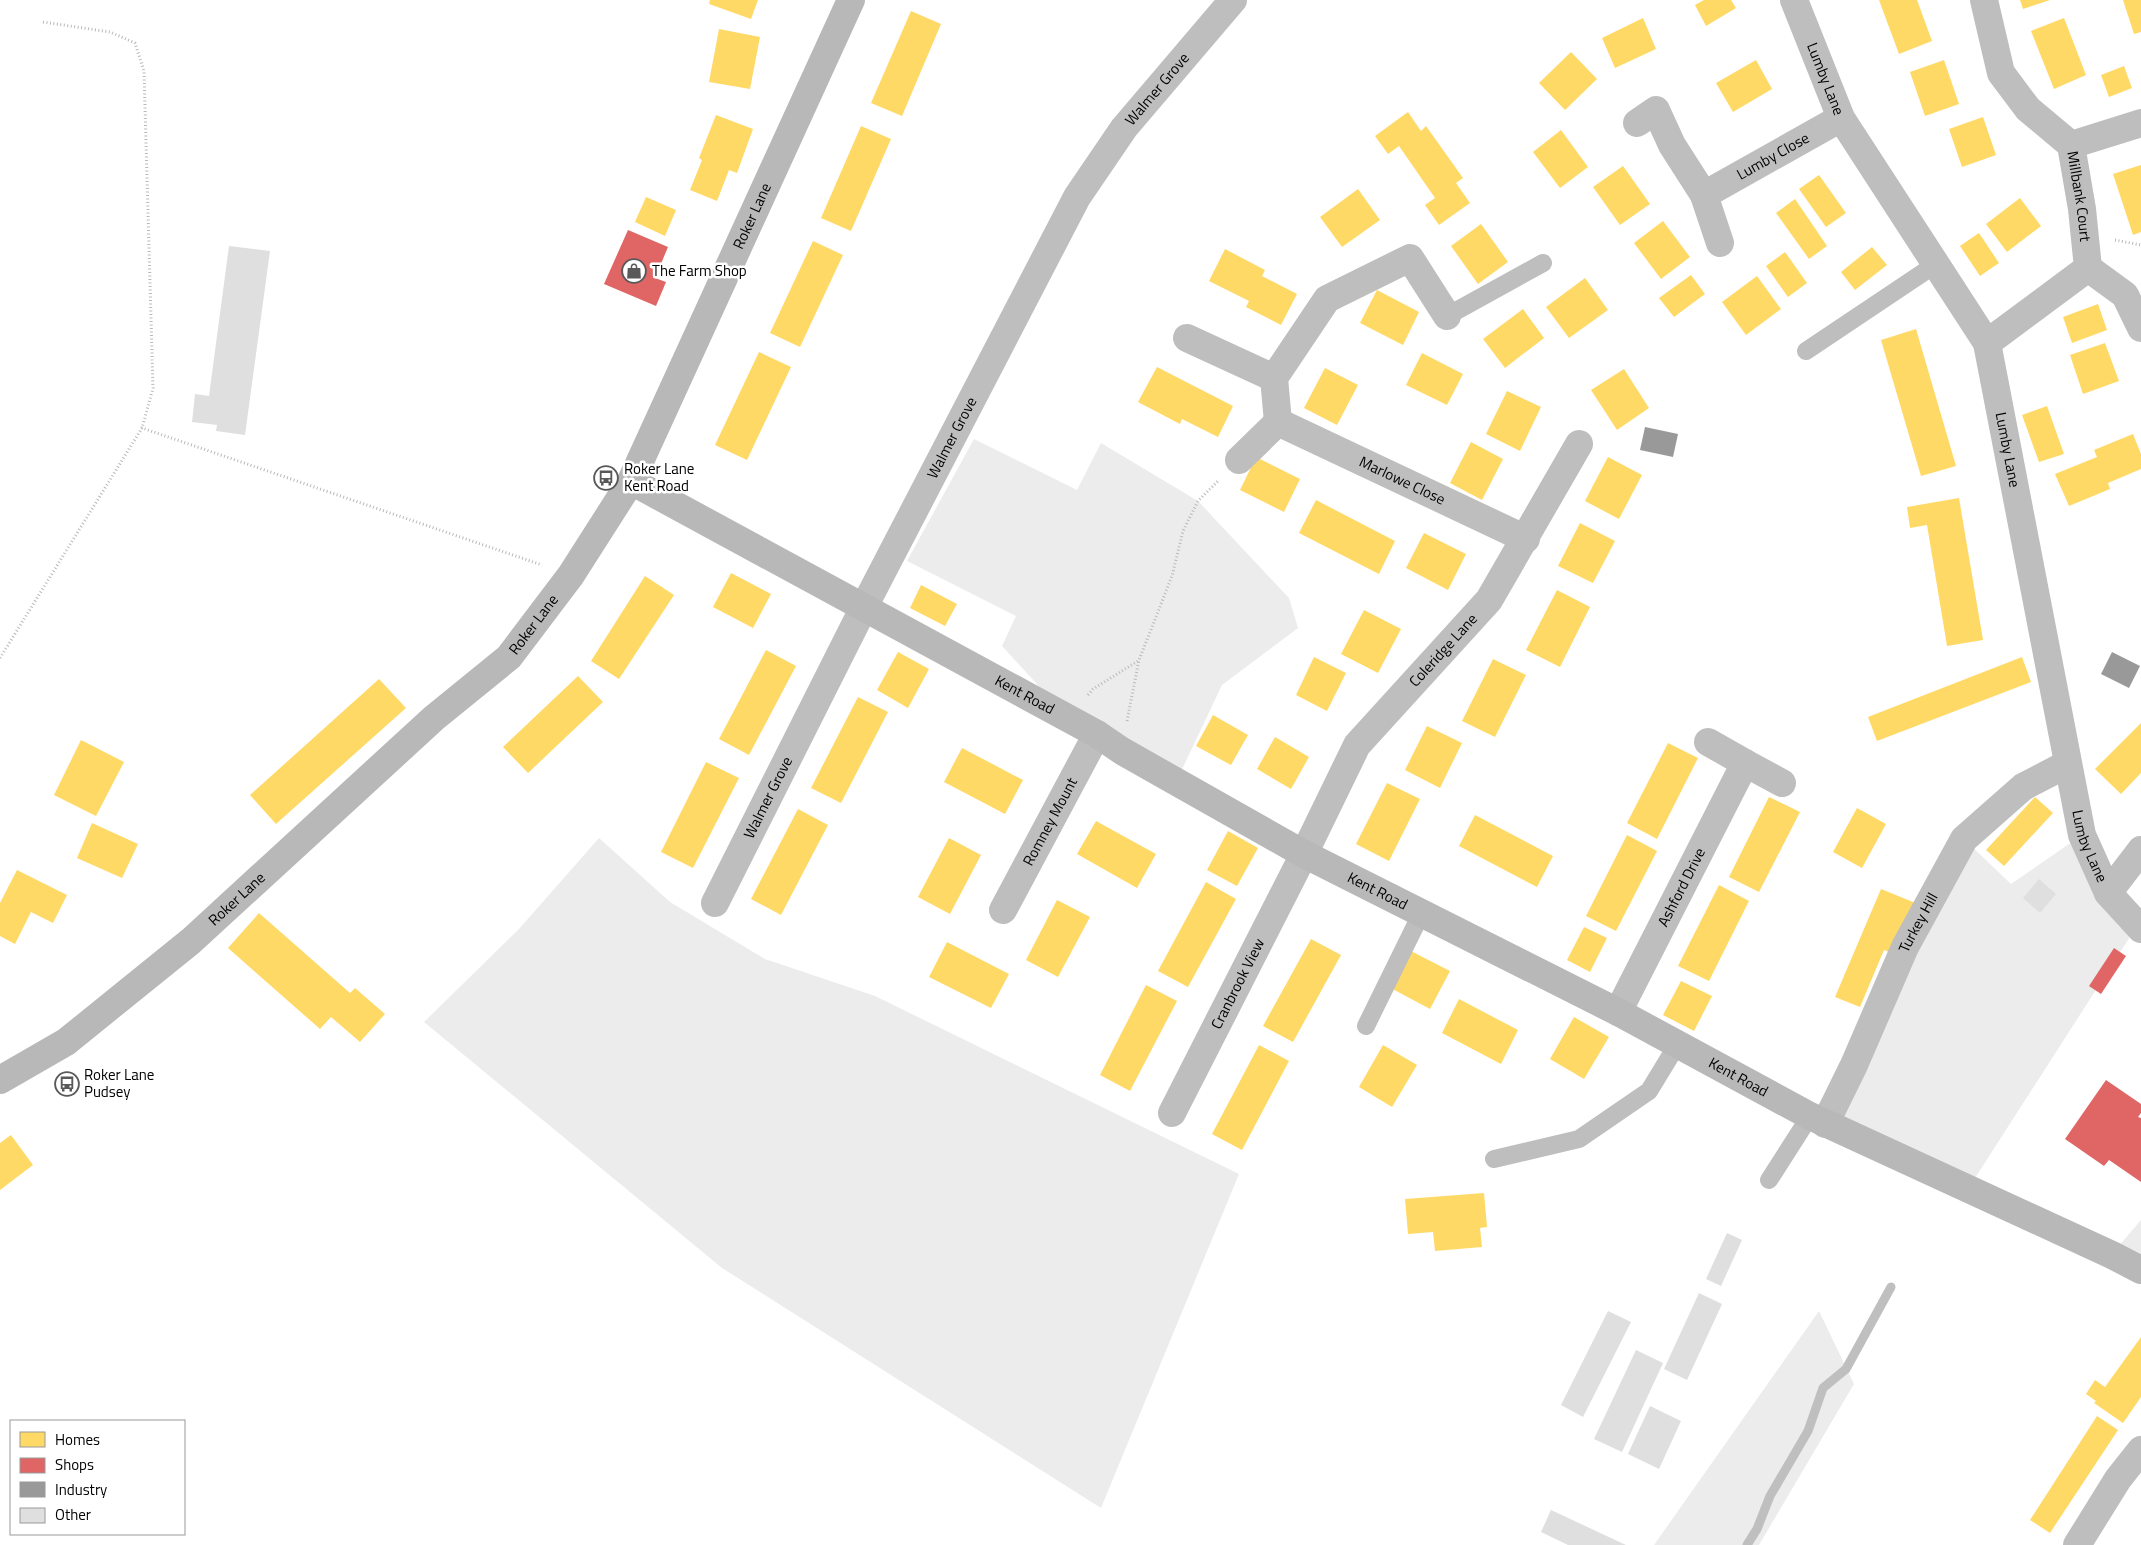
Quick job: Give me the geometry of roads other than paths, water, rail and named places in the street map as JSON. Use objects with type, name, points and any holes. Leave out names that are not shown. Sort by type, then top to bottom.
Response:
[{"type":"street","name":"Roker Lane","points":[[0,1080],[66,1042],[191,941],[434,718],[509,657],[571,575],[631,481],[851,0]]},
{"type":"street","name":"Walmer Grove","points":[[715,904],[864,607],[1077,197],[1124,128],[1233,0]]},
{"type":"street","name":"Lumby Lane","points":[[1794,0],[1841,118],[1988,343],[2082,835],[2108,893],[2141,930]]},
{"type":"street","name":"Millbank Court","points":[[1984,0],[2001,73],[2028,109],[2071,145],[2082,209],[2088,268]]},
{"type":"street","points":[[1637,123],[1656,110],[1672,145],[1704,195],[1720,243]]},
{"type":"street","name":"Lumby Close","points":[[1704,195],[1841,118]]},
{"type":"street","points":[[2071,145],[2141,123]]},
{"type":"street","points":[[1239,460],[1278,422],[1274,378],[1327,299],[1410,258],[1447,316]]},
{"type":"street","points":[[1988,343],[2088,268],[2125,295],[2141,328]]},
{"type":"street","points":[[1187,338],[1274,378]]},
{"type":"street","name":"Marlowe Close","points":[[1278,422],[1526,539]]},
{"type":"street","name":"Coleridge Lane","points":[[1304,854],[1357,745],[1489,600],[1526,539],[1579,444]]},
{"type":"street","name":"Kent Road","points":[[631,481],[1097,734],[1122,751],[1304,854],[1618,1012],[1818,1120],[2112,1254],[2141,1270]]},
{"type":"street","name":"Romney Mount","points":[[1003,910],[1097,734]]},
{"type":"street","points":[[1708,742],[1782,783]]},
{"type":"street","name":"Ashford Drive","points":[[1618,1012],[1745,763]]},
{"type":"street","name":"Turkey Hill","points":[[1818,1120],[1854,1065],[1905,947],[1964,839],[2022,786],[2067,764]]},
{"type":"street","points":[[2108,893],[2141,850]]},
{"type":"street","name":"Cranbrook View","points":[[1172,1113],[1304,854]]},
{"type":"street","points":[[2077,1545],[2118,1479],[2141,1450]]},
{"type":"lane","points":[[1447,316],[1543,263]]},
{"type":"lane","points":[[1806,351],[1936,264]]},
{"type":"lane","points":[[1366,1026],[1422,912]]},
{"type":"lane","points":[[1494,1160],[1579,1139],[1649,1091],[1677,1045]]},
{"type":"lane","points":[[1769,1180],[1818,1120]]},
{"type":"waterway","points":[[1747,1545],[1757,1529],[1770,1496],[1808,1431],[1823,1388],[1846,1369],[1891,1287]]},
{"type":"place","name":"The Farm Shop","points":[[634,271]]},
{"type":"place","name":"Roker Lane Kent Road","points":[[606,478]]},
{"type":"place","name":"Roker Lane Pudsey","points":[[67,1084]]}]
